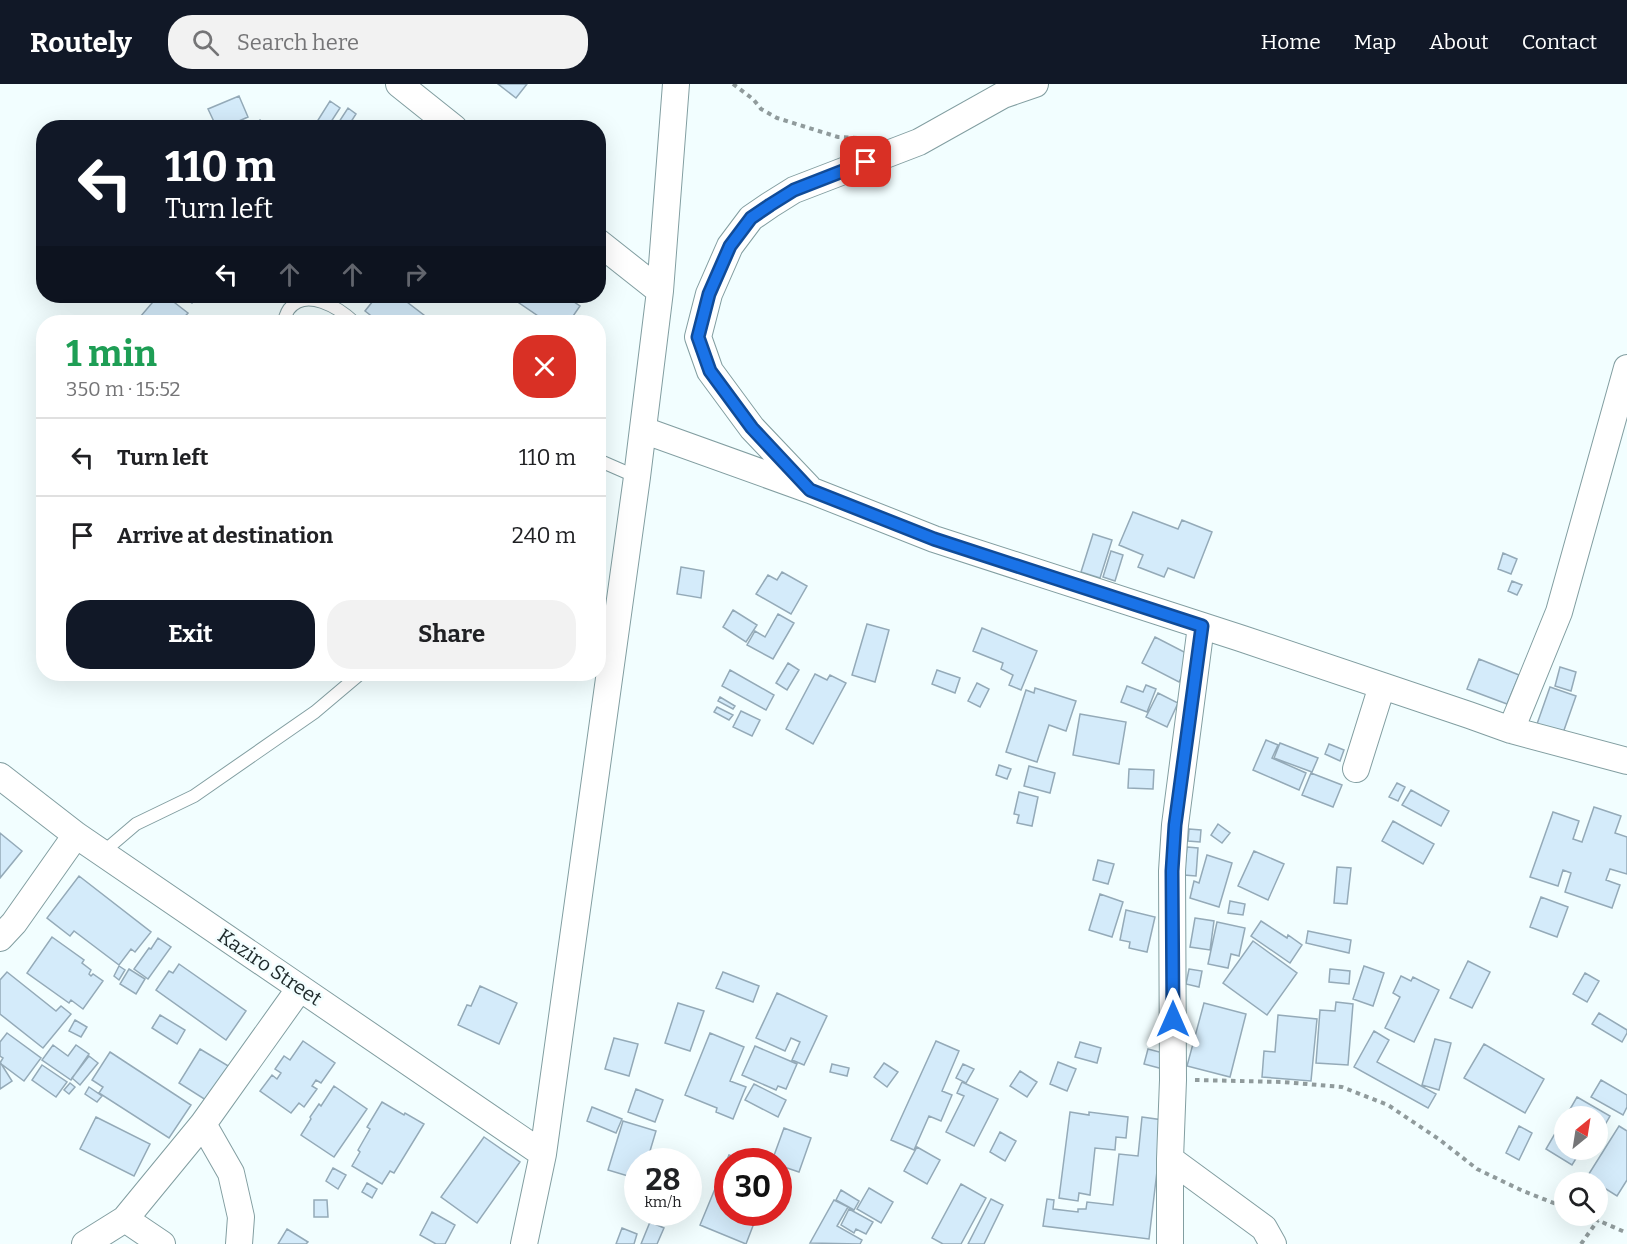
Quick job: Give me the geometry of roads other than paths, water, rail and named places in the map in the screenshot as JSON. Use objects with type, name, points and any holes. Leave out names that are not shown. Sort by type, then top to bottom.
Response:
[{"type":"street","points":[[399,84],[444,120]]},
{"type":"street","points":[[527,1243],[543,1154],[637,477],[660,291],[676,84]]},
{"type":"street","points":[[810,490],[752,428],[710,371],[698,337],[709,294],[730,246],[751,218],[794,190],[919,142],[1003,95],[1035,84]]},
{"type":"street","points":[[606,248],[660,291]]},
{"type":"street","points":[[1511,730],[1559,612],[1627,368]]},
{"type":"street","points":[[643,430],[810,490],[934,539],[1511,730],[1627,761]]},
{"type":"street","points":[[1170,1244],[1173,1080],[1172,871],[1175,825],[1202,626]]},
{"type":"street","points":[[1356,769],[1382,686]]},
{"type":"street","name":"Kaziro Street","points":[[0,776],[76,835],[543,1154]]},
{"type":"street","points":[[0,938],[14,923],[76,835]]},
{"type":"street","points":[[85,1244],[125,1219],[203,1124],[300,988]]},
{"type":"street","points":[[203,1124],[231,1173],[241,1217],[239,1244]]},
{"type":"street","points":[[1170,1159],[1264,1228],[1273,1244]]},
{"type":"street","points":[[125,1219],[162,1244]]},
{"type":"lane","points":[[286,315],[289,309],[298,303]]},
{"type":"lane","points":[[325,303],[346,315]]},
{"type":"lane","points":[[606,463],[637,477]]},
{"type":"lane","points":[[102,853],[136,825],[194,796],[315,712],[352,681]]}]
